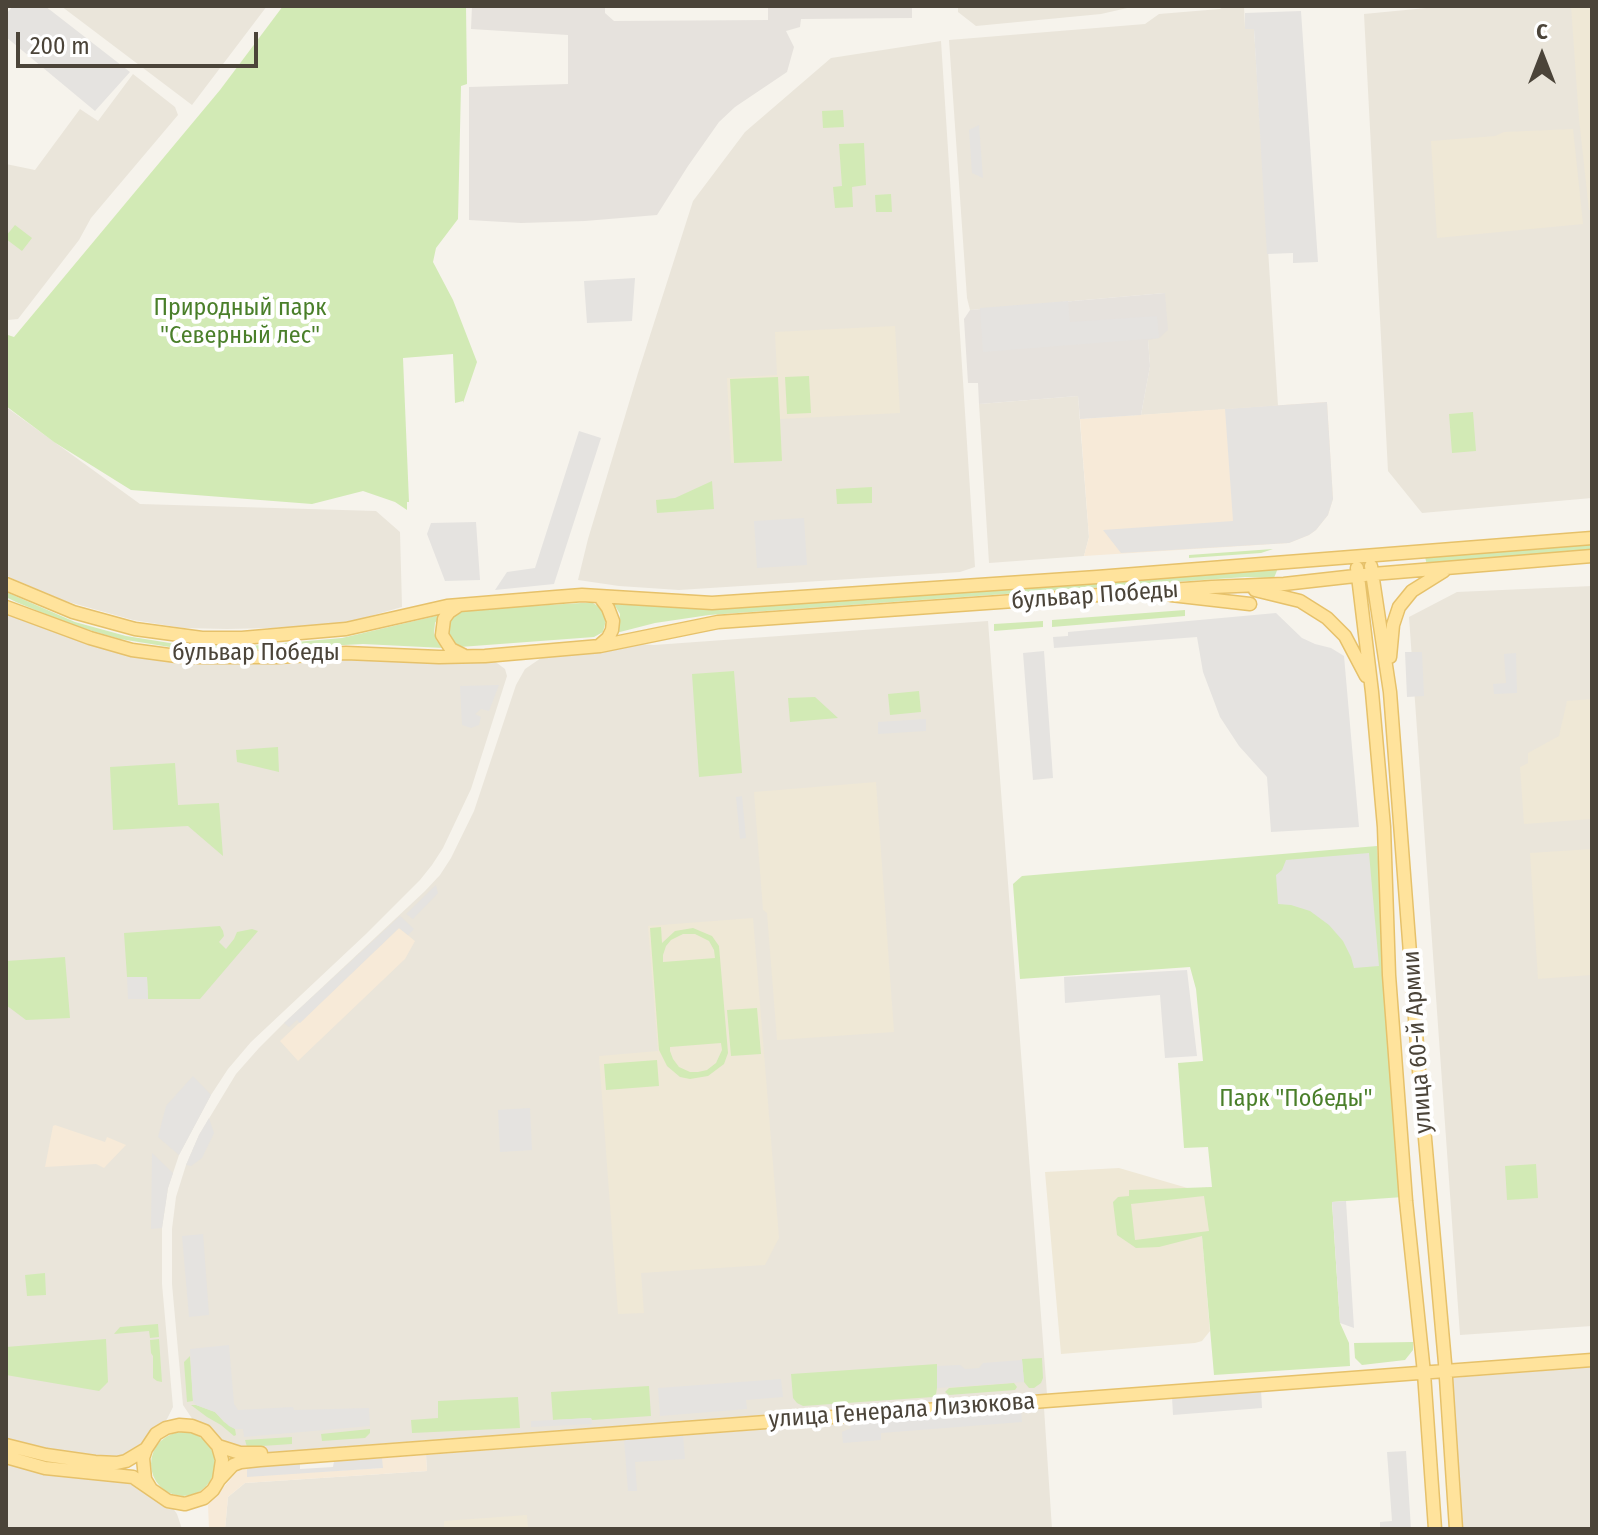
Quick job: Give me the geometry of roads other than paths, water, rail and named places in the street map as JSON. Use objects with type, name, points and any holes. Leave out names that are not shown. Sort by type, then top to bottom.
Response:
[{"type":"main road","name":"бульвар Победы","points":[[6,584],[73,612],[135,629],[202,638],[276,636],[346,629],[461,605],[582,595],[712,603],[1592,538]]},
{"type":"main road","name":"улица 60-й Армии","points":[[1363,556],[1373,574],[1390,692],[1456,1529]]},
{"type":"main road","name":"улица 60-й Армии","points":[[1363,556],[1358,576],[1384,827],[1389,975],[1435,1529]]},
{"type":"main road","name":"бульвар Победы","points":[[6,607],[132,650],[184,657],[346,653],[466,657],[600,646],[718,622],[1284,584],[1592,556]]},
{"type":"main road","points":[[1390,692],[1391,638],[1399,607],[1422,583],[1453,567]]},
{"type":"main road","points":[[1212,587],[1271,593],[1313,608],[1345,636],[1372,692]]},
{"type":"main road","points":[[1144,592],[1250,604]]},
{"type":"main road","points":[[600,597],[613,621],[608,638],[600,646]]},
{"type":"main road","points":[[461,605],[444,619],[442,635],[451,649],[466,657]]},
{"type":"main road","name":"улица Генерала Лизюкова","points":[[219,1480],[233,1465],[260,1460],[1424,1369],[1592,1352]]},
{"type":"main road","name":"улица Генерала Лизюкова","points":[[1445,1367],[1592,1360]]},
{"type":"main road","name":"улица Генерала Лизюкова","points":[[218,1446],[240,1453],[260,1453],[789,1417]]},
{"type":"main road","points":[[6,1457],[45,1468],[133,1477],[168,1501],[185,1504],[204,1498],[219,1480],[222,1460],[218,1446],[205,1431],[192,1426],[179,1425],[156,1434],[146,1449],[143,1469],[151,1489]]},
{"type":"main road","points":[[6,1445],[46,1455],[117,1463],[146,1449]]},
{"type":"park label","name":"Природный парк \"Северный лес\"","points":[[240,322]]},
{"type":"park label","name":"Парк \"Победы\"","points":[[1296,1099]]}]
